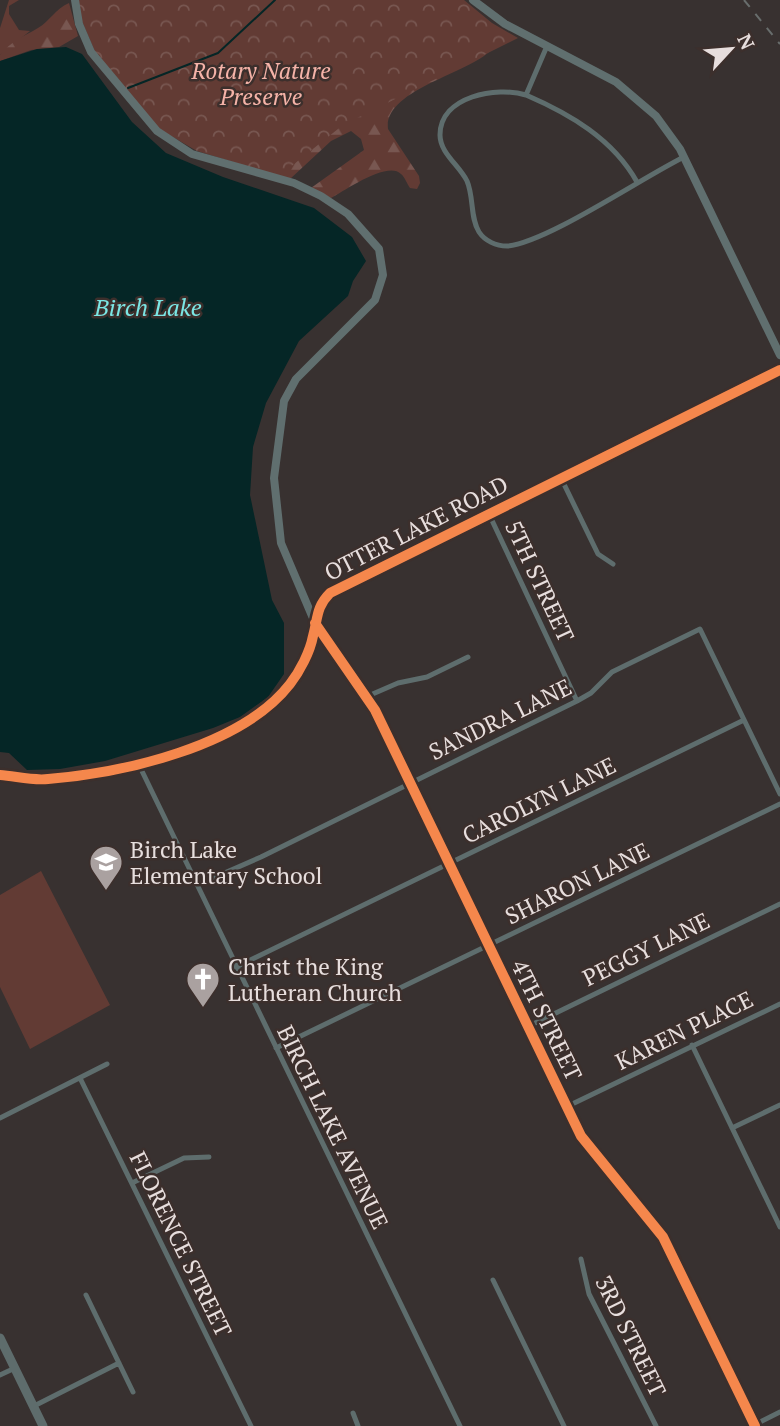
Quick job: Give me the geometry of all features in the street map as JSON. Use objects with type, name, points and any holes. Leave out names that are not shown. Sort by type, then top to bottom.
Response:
[{"type":"main road","points":[[0,1338],[43,1426]]},
{"type":"street","name":"4TH STREET","points":[[75,0],[80,27],[91,52],[157,131],[192,154],[294,183],[321,196],[348,214],[379,249],[383,275],[375,300],[296,379],[280,418],[275,459],[274,505],[290,569],[315,623],[368,696],[566,1107],[588,1146],[663,1237],[754,1426]]},
{"type":"street","points":[[472,0],[505,24],[634,94],[661,121],[684,157],[780,355]]},
{"type":"street","points":[[526,95],[547,46]]},
{"type":"street","points":[[637,182],[620,157],[594,132],[526,95],[504,91],[478,94],[455,108],[442,126],[442,145],[468,184],[475,224],[487,240],[507,246],[535,237],[684,157]]},
{"type":"street","name":"OTTER LAKE ROAD","points":[[0,775],[44,780],[140,766],[227,730],[274,700],[292,681],[304,659],[317,611],[323,600],[338,588],[780,370]]},
{"type":"street","points":[[561,478],[598,554],[613,564]]},
{"type":"street","name":"5TH STREET","points":[[489,514],[578,701]]},
{"type":"street","name":"SANDRA LANE","points":[[197,885],[578,701],[616,670],[700,629],[744,720]]},
{"type":"street","points":[[368,696],[398,683],[426,677],[468,657]]},
{"type":"street","points":[[744,720],[780,794]]},
{"type":"street","name":"CAROLYN LANE","points":[[236,967],[744,720]]},
{"type":"street","name":"BIRCH LAKE AVENUE","points":[[140,766],[460,1426]]},
{"type":"street","name":"SHARON LANE","points":[[276,1048],[780,804]]},
{"type":"street","name":"PEGGY LANE","points":[[527,1027],[780,904]]},
{"type":"street","name":"KAREN PLACE","points":[[566,1107],[780,1004]]},
{"type":"street","points":[[692,1045],[780,1227]]},
{"type":"street","points":[[0,1118],[107,1065]]},
{"type":"street","name":"FLORENCE STREET","points":[[80,1078],[251,1426]]},
{"type":"street","points":[[732,1128],[780,1105]]},
{"type":"street","points":[[132,1183],[184,1157],[209,1157]]},
{"type":"street","points":[[771,1209],[780,1204]]},
{"type":"street","name":"3RD STREET","points":[[580,1259],[584,1283],[656,1426]]},
{"type":"street","points":[[493,1280],[564,1426]]},
{"type":"street","points":[[86,1295],[133,1392]]},
{"type":"street","points":[[34,1406],[119,1363]]},
{"type":"street","points":[[0,1375],[15,1368]]},
{"type":"street","points":[[754,1426],[780,1412]]},
{"type":"street","points":[[353,1413],[358,1426]]},
{"type":"green space","points":[[9,0],[19,0],[9,6],[9,14],[19,30],[30,31],[0,55],[0,28]]},
{"type":"green space","name":"Rotary Nature Preserve","points":[[78,0],[464,0],[492,23],[518,38],[343,125],[279,176],[197,151],[159,129],[96,54],[81,19]]},
{"type":"green space","points":[[69,3],[78,36],[59,47],[31,50],[0,61],[0,55],[8,46],[42,25]]},
{"type":"green space","points":[[491,50],[480,59],[412,93],[390,115],[388,129],[419,176],[417,189],[410,188],[402,175],[395,171],[377,174],[331,198],[311,188],[364,150],[361,139],[351,131],[331,141],[290,179],[245,164]]},
{"type":"green space","points":[[41,871],[110,1005],[30,1049],[0,987],[0,895]]},
{"type":"water","name":"Birch Lake","points":[[66,47],[82,54],[132,122],[166,153],[223,177],[314,208],[352,237],[366,261],[353,281],[348,296],[299,341],[266,403],[253,447],[250,495],[272,600],[284,623],[284,674],[268,697],[240,717],[213,728],[105,761],[60,769],[27,770],[9,753],[0,752],[0,61],[37,49]]},
{"type":"waterway","points":[[128,88],[218,53],[275,0]]},
{"type":"railway","points":[[744,0],[780,44]]},
{"type":"cycle path","points":[[0,775],[42,779],[78,776],[144,763],[178,753],[242,725],[269,706],[294,679],[310,648],[320,608],[330,593],[780,370]]},
{"type":"cycle path","points":[[315,623],[375,710],[581,1136],[663,1237],[755,1426]]},
{"type":"place","name":"Birch Lake Elementary School","points":[[106,892]]},
{"type":"place","name":"Christ the King Lutheran Church","points":[[203,1009]]}]
